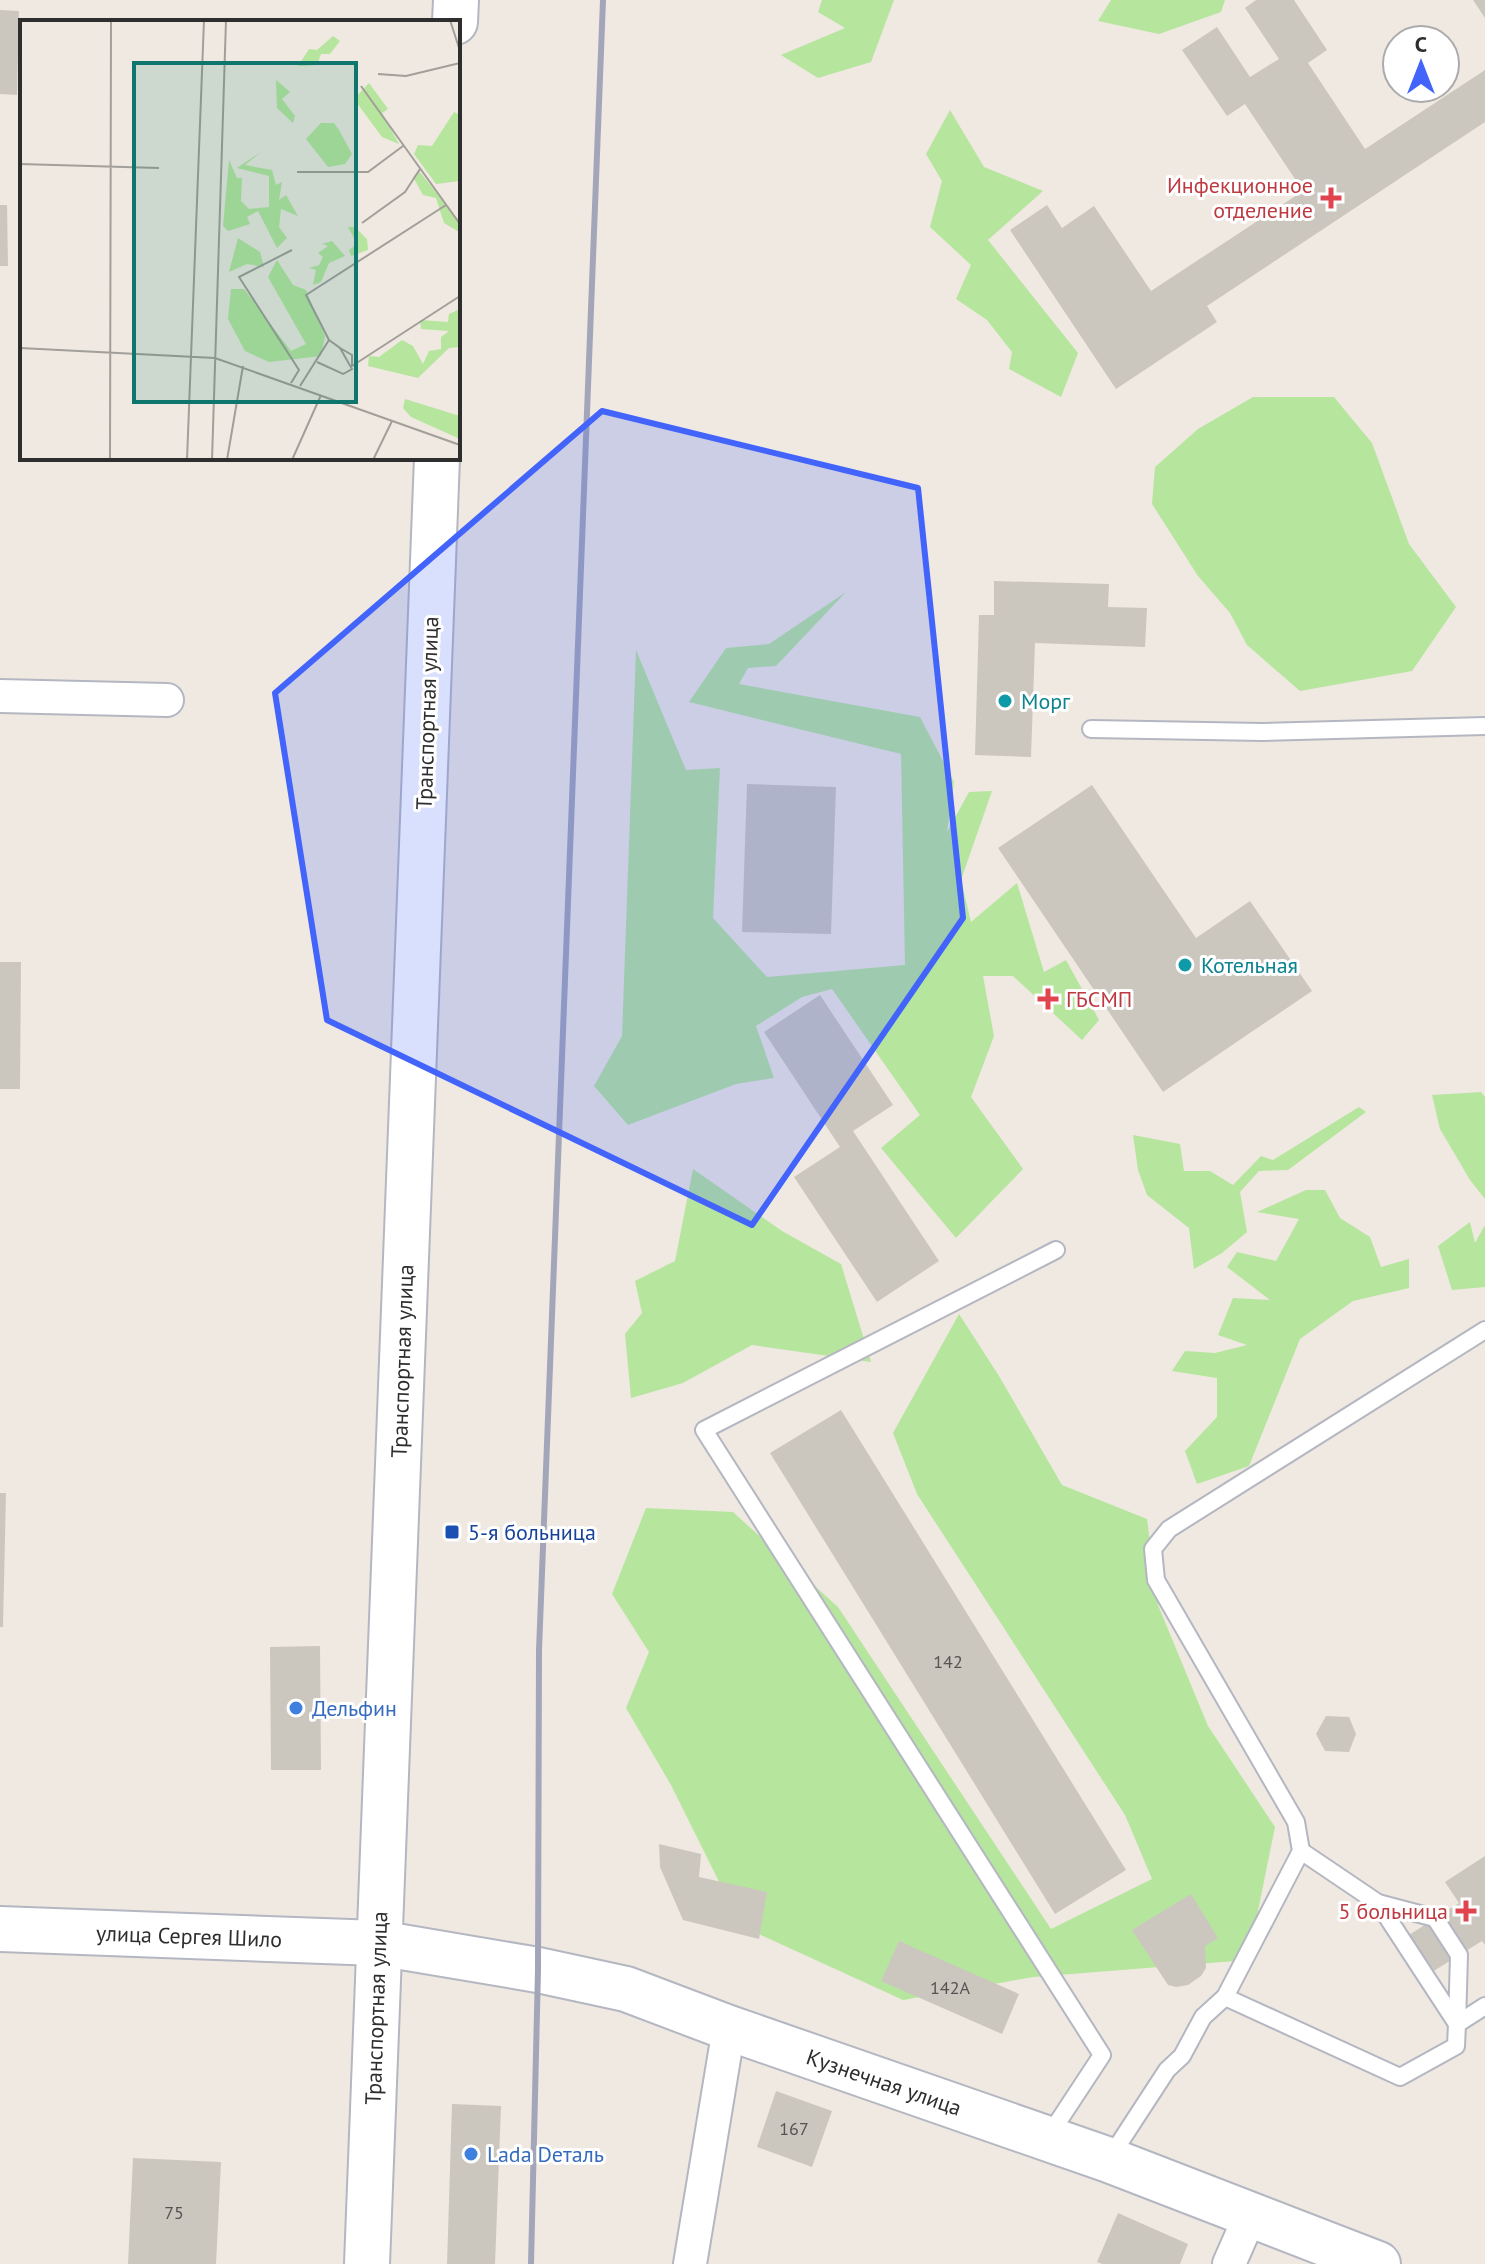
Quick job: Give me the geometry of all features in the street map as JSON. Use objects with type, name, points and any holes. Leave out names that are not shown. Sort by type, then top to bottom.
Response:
[{"type":"main road","points":[[455,20],[456,0]]},
{"type":"main road","name":"Транспортная улица","points":[[367,2264],[437,460]]},
{"type":"main road","name":"улица Сергея Шило","points":[[0,1929],[378,1943]]},
{"type":"main road","name":"Кузнечная улица","points":[[378,1943],[538,1970],[626,1989],[1109,2160],[1378,2264]]},
{"type":"street","points":[[0,696],[167,700]]},
{"type":"street","points":[[690,2264],[729,2028]]},
{"type":"street","points":[[1229,2264],[1250,2216]]},
{"type":"lane","points":[[1091,729],[1263,732],[1485,726]]},
{"type":"lane","points":[[1047,2138],[1102,2055],[704,1430],[1056,1250]]},
{"type":"lane","points":[[1109,2160],[1167,2070],[1182,2056],[1203,2017],[1225,1997],[1301,1851],[1296,1822],[1156,1580],[1153,1549],[1169,1529],[1485,1330]]},
{"type":"lane","points":[[1225,1997],[1400,2077],[1456,2046],[1459,1955],[1435,1918],[1378,1903],[1301,1851]]},
{"type":"lane","points":[[1378,1903],[1457,2024]]},
{"type":"lane","points":[[1457,2024],[1485,2006]]},
{"type":"highlighted area","points":[[602,411],[918,488],[963,918],[752,1225],[327,1020],[275,693]]},
{"type":"green space","points":[[822,0],[894,0],[871,62],[818,78],[781,55],[845,28],[818,12]]},
{"type":"green space","points":[[1111,0],[1225,0],[1221,12],[1159,34],[1098,21]]},
{"type":"green space","points":[[950,110],[984,167],[1043,191],[988,240],[1078,353],[1061,397],[1009,369],[1012,352],[987,320],[956,299],[971,265],[930,227],[942,181],[926,154]]},
{"type":"green space","points":[[1253,397],[1334,397],[1372,443],[1409,544],[1456,607],[1412,671],[1300,691],[1247,645],[1230,613],[1198,576],[1152,504],[1155,467],[1198,429]]},
{"type":"green space","points":[[846,592],[776,666],[748,668],[739,684],[920,717],[954,782],[947,832],[969,792],[992,791],[961,880],[971,922],[1017,883],[1044,972],[1066,960],[1099,1020],[1082,1040],[1013,976],[983,976],[994,1036],[971,1097],[1023,1169],[956,1238],[881,1148],[920,1115],[832,989],[802,997],[756,1026],[774,1078],[736,1084],[628,1125],[594,1086],[622,1036],[636,650],[686,770],[720,768],[713,918],[767,977],[905,965],[901,754],[689,702],[726,648],[769,644]]},
{"type":"green space","points":[[1481,1092],[1485,1097],[1485,1199],[1440,1129],[1432,1095]]},
{"type":"green space","points":[[1359,1107],[1366,1112],[1288,1170],[1259,1171],[1240,1192],[1247,1232],[1222,1253],[1194,1269],[1189,1228],[1147,1195],[1138,1170],[1133,1135],[1180,1144],[1184,1171],[1210,1171],[1233,1185],[1261,1156],[1273,1160]]},
{"type":"green space","points":[[693,1169],[782,1231],[841,1264],[871,1362],[752,1345],[683,1383],[631,1398],[625,1334],[642,1313],[635,1281],[675,1261]]},
{"type":"green space","points":[[1306,1190],[1325,1190],[1340,1218],[1370,1237],[1381,1267],[1409,1259],[1409,1288],[1353,1301],[1300,1339],[1249,1466],[1197,1484],[1185,1451],[1217,1417],[1217,1378],[1172,1371],[1185,1351],[1215,1353],[1247,1345],[1218,1335],[1233,1298],[1270,1300],[1227,1267],[1237,1252],[1276,1261],[1299,1219],[1257,1212]]},
{"type":"green space","points":[[1470,1222],[1475,1243],[1485,1225],[1485,1287],[1452,1290],[1438,1246]]},
{"type":"green space","points":[[959,1314],[1062,1485],[1147,1519],[1158,1605],[1208,1726],[1275,1827],[1248,1960],[1033,1977],[903,2000],[741,1926],[671,1785],[626,1708],[649,1652],[612,1594],[646,1508],[733,1512],[838,1607],[1051,1929],[1152,1879],[1125,1815],[917,1494],[893,1433]]},
{"type":"building","name":"Инфекционное отделение","points":[[1256,0],[1294,0],[1327,50],[1308,63],[1365,149],[1433,104],[1461,104],[1461,86],[1485,70],[1485,122],[1207,306],[1217,322],[1116,389],[1010,230],[1047,205],[1062,228],[1094,206],[1151,291],[1303,191],[1245,104],[1227,116],[1182,50],[1217,27],[1250,77],[1279,59],[1245,8]]},
{"type":"building","points":[[1473,0],[1485,0],[1485,18]]},
{"type":"building","points":[[0,10],[19,11],[17,95],[0,94]]},
{"type":"building","points":[[0,205],[7,205],[8,266],[0,266]]},
{"type":"building","name":"Морг","points":[[994,581],[1109,584],[1108,607],[1147,608],[1145,647],[1035,643],[1031,757],[975,755],[979,615],[994,615]]},
{"type":"building","points":[[747,784],[836,787],[831,934],[742,932]]},
{"type":"building","name":"Котельная","points":[[1092,785],[1196,938],[1250,901],[1312,991],[1163,1092],[998,848]]},
{"type":"building","points":[[0,962],[21,962],[20,1089],[0,1089]]},
{"type":"building","points":[[820,995],[893,1105],[853,1131],[939,1261],[877,1302],[794,1177],[840,1147],[764,1032]]},
{"type":"building","points":[[841,1410],[1126,1870],[1055,1914],[770,1453]]},
{"type":"building","points":[[0,1493],[6,1493],[3,1627],[0,1627]]},
{"type":"building","name":"Дельфин","points":[[320,1646],[321,1770],[271,1770],[270,1647]]},
{"type":"building","points":[[1326,1716],[1349,1717],[1356,1734],[1349,1752],[1325,1751],[1316,1734]]},
{"type":"building","points":[[659,1844],[701,1854],[699,1877],[767,1892],[759,1939],[683,1920],[660,1867]]},
{"type":"building","name":"5 больница","points":[[1485,1856],[1485,1945],[1482,1941],[1432,1972],[1409,1935],[1459,1903],[1445,1882]]},
{"type":"building","points":[[1191,1894],[1218,1938],[1205,1946],[1206,1968],[1201,1976],[1188,1985],[1176,1987],[1168,1985],[1132,1930]]},
{"type":"building","points":[[899,1941],[1019,1994],[1002,2034],[881,1981]]},
{"type":"building","points":[[776,2091],[832,2111],[812,2167],[757,2147]]},
{"type":"building","points":[[452,2104],[501,2106],[495,2264],[447,2264]]},
{"type":"building","points":[[133,2158],[221,2162],[216,2264],[128,2264]]},
{"type":"building","points":[[1118,2213],[1188,2244],[1180,2264],[1097,2262]]},
{"type":"railway","points":[[531,2264],[538,1970],[539,1650],[603,0]]},
{"type":"place","name":"Инфекционное отделение","points":[[1331,198]]},
{"type":"place","name":"Морг","points":[[1005,701]]},
{"type":"place","name":"Котельная","points":[[1185,965]]},
{"type":"place","name":"ГБСМП","points":[[1048,999]]},
{"type":"place","name":"5-я больница","points":[[452,1532]]},
{"type":"place","name":"Дельфин","points":[[296,1708]]},
{"type":"place","name":"5 больница","points":[[1466,1911]]},
{"type":"place","name":"Lada Dеталь","points":[[471,2154]]}]
